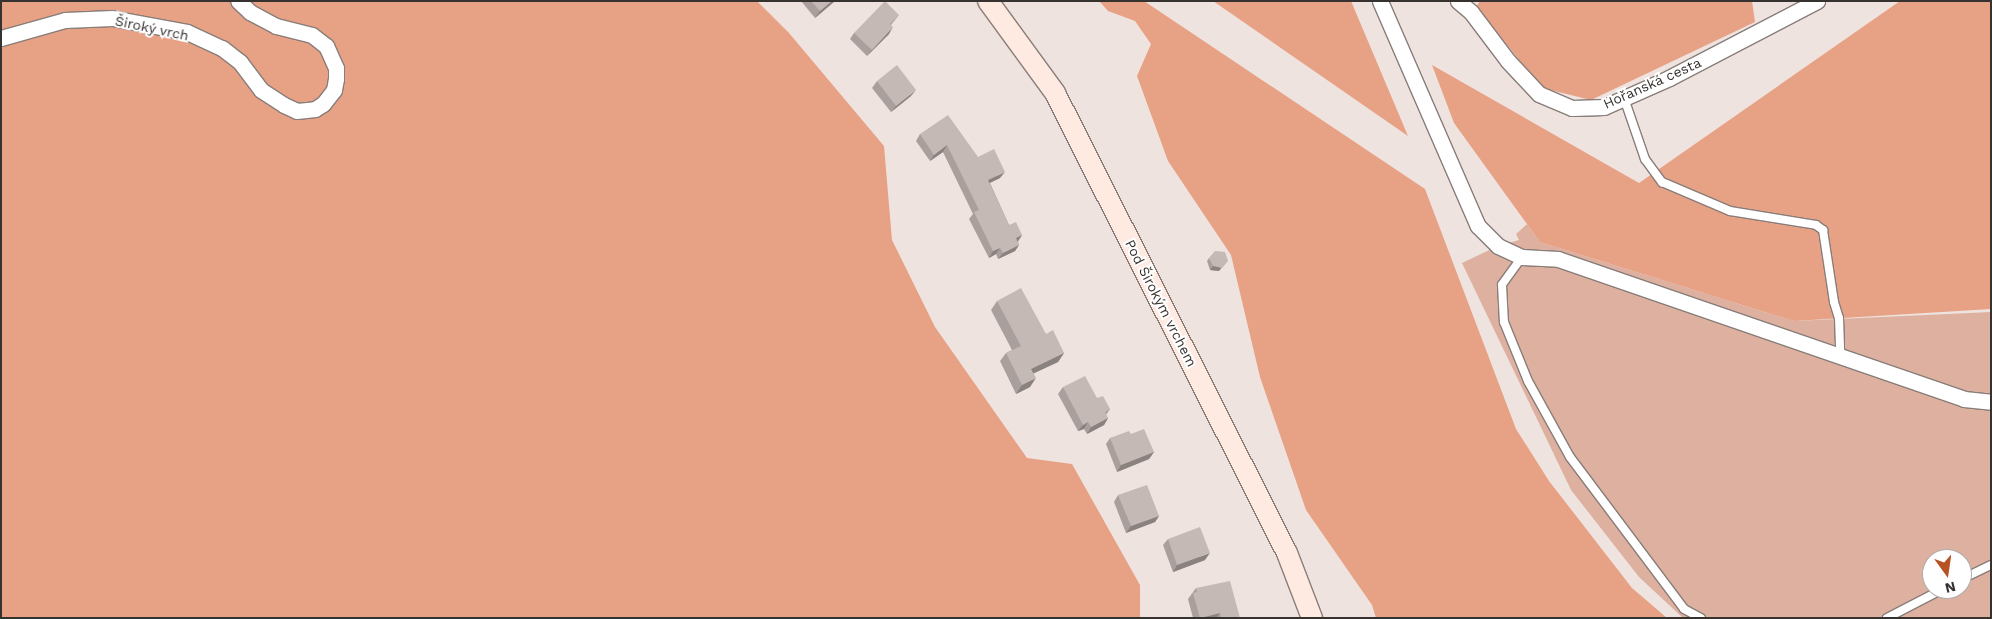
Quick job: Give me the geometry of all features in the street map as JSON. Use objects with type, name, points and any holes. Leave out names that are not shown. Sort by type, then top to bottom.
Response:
[{"type":"street","name":"Široký vrch","points":[[1,38],[65,20],[112,18],[186,32],[228,53],[240,62],[261,90],[284,105],[297,111],[315,108],[323,104],[334,90],[336,80],[336,68],[326,46],[312,35],[276,26],[250,12],[238,1]]},
{"type":"street","name":"Pod Širokým vrchem","points":[[988,1],[1055,93],[1287,553],[1312,618]]},
{"type":"street","points":[[1380,1],[1478,226],[1498,246],[1522,257],[1558,259],[1964,398],[1991,402]]},
{"type":"street","name":"Hořanská cesta","points":[[1458,1],[1471,12],[1508,61],[1539,94],[1572,108],[1604,107],[1816,1]]},
{"type":"lane","points":[[1624,98],[1644,159],[1662,182],[1690,197],[1730,211],[1816,225],[1823,230],[1834,302],[1839,318],[1840,356]]},
{"type":"lane","points":[[1522,257],[1502,285],[1504,322],[1528,381],[1570,457],[1684,609],[1701,618]]},
{"type":"lane","points":[[1972,574],[1991,565]]},
{"type":"lane","points":[[1887,618],[1924,599]]},
{"type":"shaded area","points":[[1,1],[757,1],[789,33],[884,146],[892,240],[935,327],[1027,458],[1072,464],[1140,585],[1140,618],[1,618]]},
{"type":"shaded area","points":[[1099,1],[1144,1],[1425,189],[1516,429],[1549,481],[1632,588],[1667,618],[1376,618],[1372,605],[1306,510],[1260,377],[1231,255],[1168,161],[1137,76],[1151,44],[1135,21],[1108,11]]},
{"type":"shaded area","points":[[1213,1],[1351,1],[1408,136]]},
{"type":"shaded area","points":[[1480,1],[1752,1],[1755,22],[1591,100],[1542,88],[1476,7]]},
{"type":"shaded area","points":[[1900,1],[1991,1],[1991,309],[1794,321],[1540,242],[1454,123],[1432,65],[1639,183]]},
{"type":"shaded area","points":[[1527,224],[1540,242],[1794,321],[1991,312],[1991,618],[1683,618],[1639,577],[1571,490],[1462,263],[1498,246],[1519,240],[1516,234]]},
{"type":"building","points":[[811,1],[832,1],[820,11]]},
{"type":"building","points":[[885,1],[899,15],[890,24],[893,27],[872,50],[854,33]]},
{"type":"building","points":[[897,65],[916,90],[896,106],[877,81]]},
{"type":"building","points":[[948,115],[978,157],[994,149],[1005,172],[988,180],[1009,225],[1016,222],[1022,235],[1016,238],[1019,245],[1003,253],[1000,248],[993,251],[974,212],[979,210],[947,145],[934,155],[920,134]]},
{"type":"building","points":[[1215,251],[1225,252],[1228,261],[1222,268],[1213,266],[1209,258]]},
{"type":"building","points":[[1021,288],[1046,334],[1053,330],[1064,353],[1031,369],[1036,378],[1022,385],[1006,353],[1021,346],[997,301]]},
{"type":"building","points":[[1085,376],[1097,398],[1103,396],[1110,409],[1105,412],[1108,418],[1091,427],[1088,422],[1083,425],[1063,387]]},
{"type":"building","points":[[1144,429],[1154,452],[1121,465],[1110,438],[1129,431],[1131,434]]},
{"type":"building","points":[[1147,485],[1159,516],[1131,526],[1118,495]]},
{"type":"building","points":[[1200,527],[1210,553],[1177,565],[1168,539]]},
{"type":"building","points":[[1230,581],[1240,618],[1221,618],[1220,613],[1200,618],[1193,593],[1197,592],[1196,588]]}]
